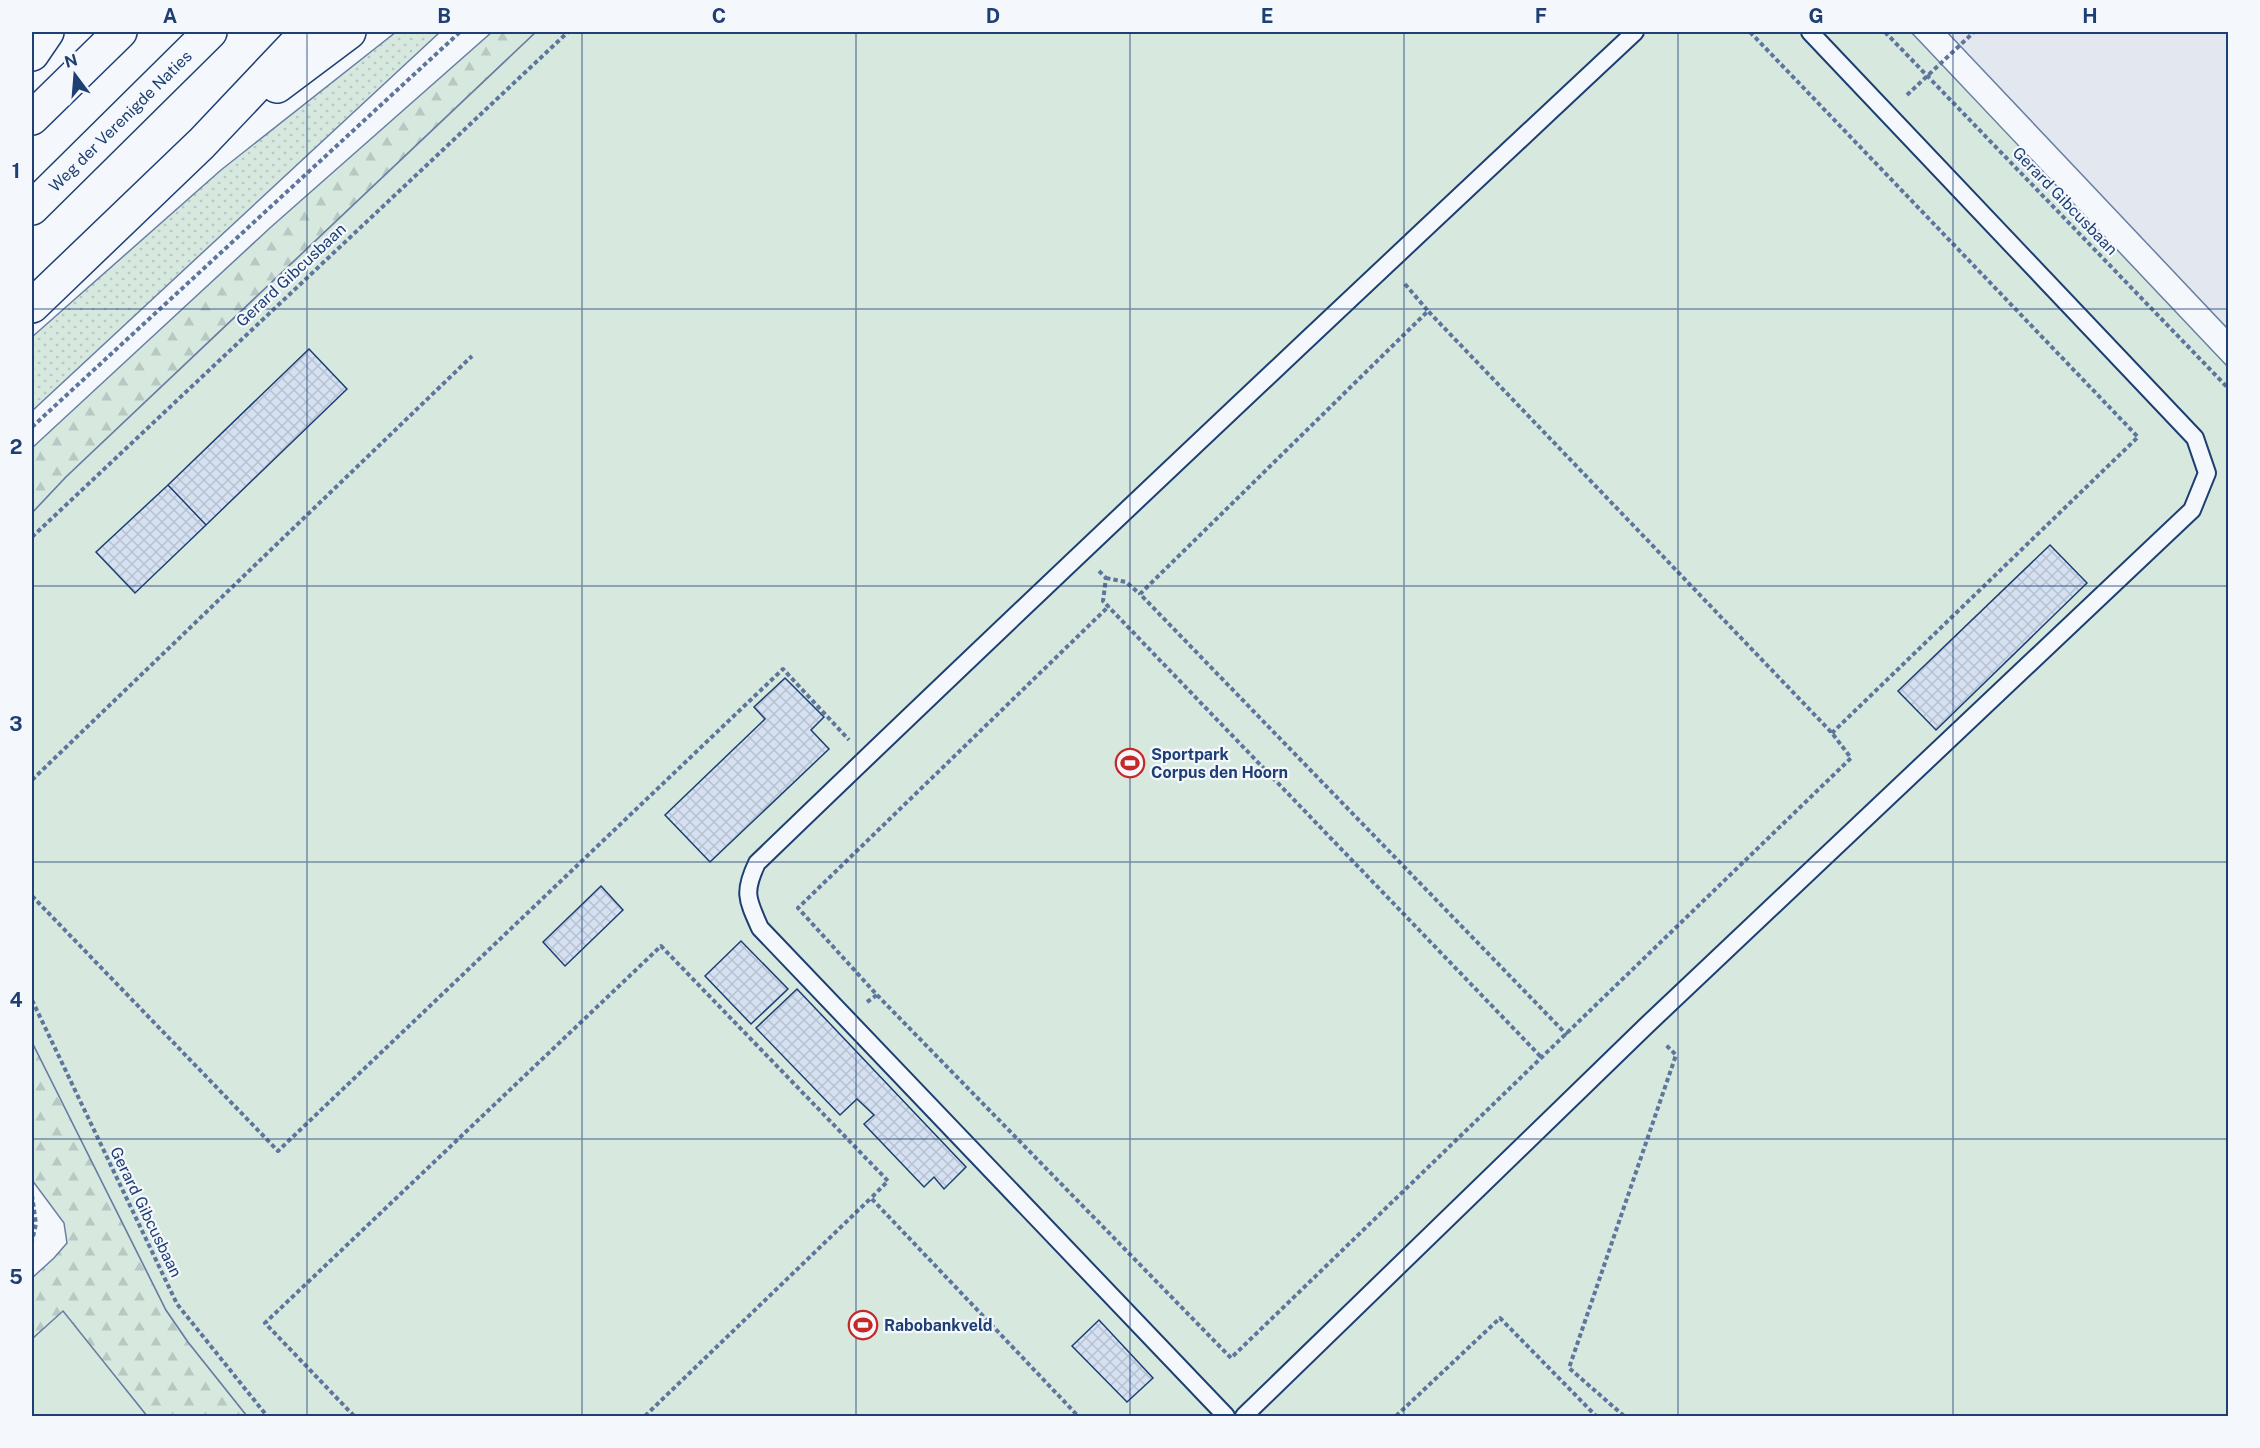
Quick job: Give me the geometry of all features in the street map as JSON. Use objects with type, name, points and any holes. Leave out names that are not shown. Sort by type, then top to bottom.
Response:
[{"type":"highway","points":[[32,54],[47,32]]},
{"type":"highway","points":[[32,118],[120,32]]},
{"type":"highway","name":"Weg der Verenigde Naties","points":[[32,208],[210,32]]},
{"type":"highway","points":[[32,306],[202,143],[307,32]]},
{"type":"highway","points":[[202,143],[349,32]]},
{"type":"lane","points":[[1226,1416],[760,928],[748,901],[747,884],[757,863],[1089,543],[1635,32]]},
{"type":"lane","points":[[1244,1416],[1647,1026],[2192,510],[2207,473],[2194,438],[1810,32]]},
{"type":"path","points":[[32,427],[460,32]]},
{"type":"path","name":"Gerard Gibcusbaan","points":[[32,537],[568,32]]},
{"type":"path","points":[[1750,32],[2138,437],[1832,733]]},
{"type":"path","name":"Gerard Gibcusbaan","points":[[1885,32],[2229,388]]},
{"type":"path","points":[[1887,114],[1974,32]]},
{"type":"path","points":[[1140,594],[1428,311],[1832,733],[1851,758],[1231,1359],[876,994],[798,908],[1109,606],[1541,1057]]},
{"type":"path","points":[[32,780],[472,356]]},
{"type":"path","points":[[1106,578],[1126,582],[1140,594],[1567,1035]]},
{"type":"path","points":[[32,896],[278,1151],[783,669],[866,758]]},
{"type":"path","points":[[354,1416],[265,1323],[662,946],[888,1181],[645,1416]]},
{"type":"path","points":[[848,1019],[876,994]]},
{"type":"path","name":"Gerard Gibcusbaan","points":[[32,1000],[177,1304],[267,1416]]},
{"type":"path","points":[[1624,1416],[1569,1368],[1676,1055],[1647,1026]]},
{"type":"path","points":[[32,1195],[36,1224],[32,1241]]},
{"type":"path","points":[[871,1198],[1078,1416]]},
{"type":"path","points":[[1396,1416],[1500,1317],[1596,1416]]},
{"type":"green space","points":[[396,32],[440,32],[32,411],[32,337],[221,170]]},
{"type":"green space","points":[[492,32],[536,32],[66,477],[32,513],[32,448],[271,227]]},
{"type":"green space","name":"Sportpark Corpus den Hoorn","points":[[536,32],[1911,32],[2228,367],[2228,1416],[247,1416],[188,1342],[166,1310],[32,1042],[32,513],[66,477]]},
{"type":"green space","points":[[32,1042],[166,1310],[188,1342],[247,1416],[147,1416],[63,1312],[32,1339],[32,1278],[67,1243],[64,1223],[32,1180]]},
{"type":"green space","points":[[63,1311],[147,1416],[32,1416],[32,1339]]},
{"type":"shaded area","points":[[1947,32],[2228,32],[2228,329]]},
{"type":"building","points":[[309,349],[347,389],[206,525],[168,485]]},
{"type":"building","points":[[168,485],[206,525],[135,593],[96,552]]},
{"type":"building","points":[[2050,545],[2087,583],[1936,730],[1898,691]]},
{"type":"building","points":[[785,678],[824,717],[811,730],[829,749],[710,862],[665,815],[765,719],[754,707]]},
{"type":"building","points":[[601,886],[623,910],[565,966],[543,942]]},
{"type":"building","points":[[741,941],[788,989],[751,1024],[705,976]]},
{"type":"building","points":[[797,989],[966,1167],[944,1189],[934,1177],[924,1187],[864,1124],[874,1115],[857,1099],[840,1115],[756,1028]]},
{"type":"building","points":[[1099,1320],[1153,1378],[1127,1402],[1072,1346]]},
{"type":"place","name":"Sportpark Corpus den Hoorn","points":[[1130,763]]},
{"type":"place","name":"Rabobankveld","points":[[863,1325]]}]
